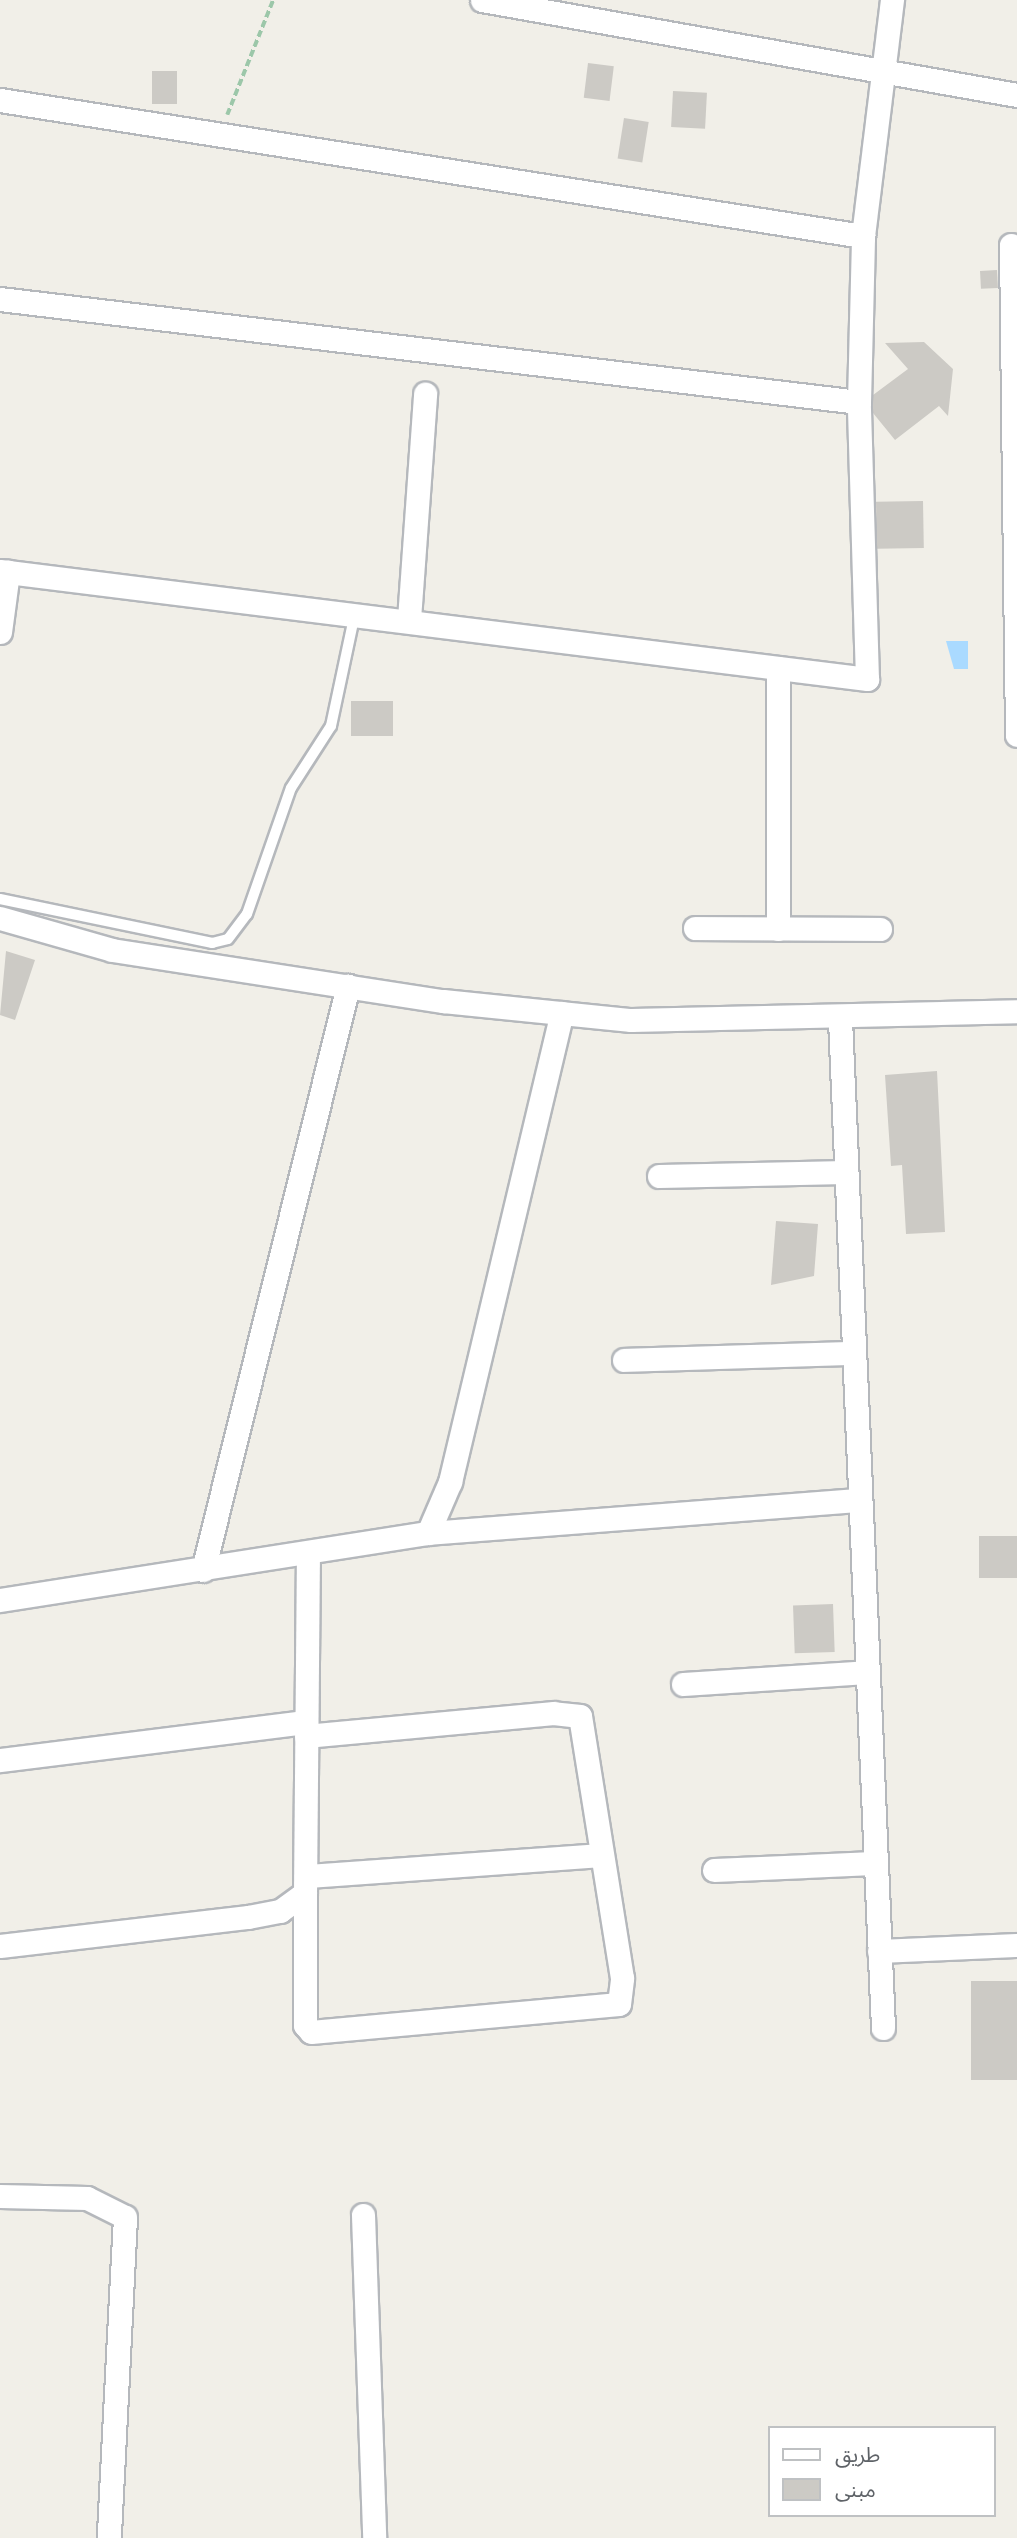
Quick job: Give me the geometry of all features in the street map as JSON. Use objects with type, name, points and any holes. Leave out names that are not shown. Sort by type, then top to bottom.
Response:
[{"type":"street","points":[[482,0],[879,75],[1017,95]]},
{"type":"street","points":[[0,632],[4,571],[355,612],[867,679],[859,402],[863,236],[879,75],[892,0]]},
{"type":"street","points":[[0,100],[223,131],[863,236]]},
{"type":"street","points":[[1011,245],[1017,735]]},
{"type":"street","points":[[0,299],[859,402]]},
{"type":"street","points":[[409,620],[425,394]]},
{"type":"street","points":[[778,668],[778,929]]},
{"type":"street","points":[[0,918],[112,950],[348,986],[631,1020],[840,1019],[1017,1011]]},
{"type":"street","points":[[695,928],[880,929]]},
{"type":"street","points":[[203,1570],[348,986]]},
{"type":"street","points":[[428,1534],[450,1482],[562,1013]]},
{"type":"street","points":[[840,1019],[873,1863],[883,2028]]},
{"type":"street","points":[[659,1176],[846,1172]]},
{"type":"street","points":[[624,1360],[853,1353]]},
{"type":"street","points":[[0,1600],[428,1534],[859,1500]]},
{"type":"street","points":[[0,1760],[306,1729],[553,1713],[580,1716],[587,1731],[601,1855],[622,1992],[619,2004],[601,2008],[311,2032],[305,2025],[306,1729],[308,1554]]},
{"type":"street","points":[[683,1684],[867,1672]]},
{"type":"street","points":[[0,1946],[280,1911],[306,1884],[601,1855]]},
{"type":"street","points":[[714,1870],[873,1863]]},
{"type":"street","points":[[879,1951],[1017,1945]]},
{"type":"street","points":[[0,2196],[87,2198],[125,2217],[109,2538]]},
{"type":"street","points":[[363,2215],[374,2538]]},
{"type":"lane","points":[[0,899],[212,943],[228,939],[247,914],[291,788],[331,726],[355,612]]},
{"type":"path","points":[[223,131],[241,67],[273,0]]},
{"type":"water","points":[[946,641],[968,641],[968,669],[954,669]]},
{"type":"building","points":[[588,63],[614,66],[610,101],[584,98]]},
{"type":"building","points":[[152,71],[177,71],[177,104],[152,104]]},
{"type":"building","points":[[673,91],[707,93],[705,129],[671,127]]},
{"type":"building","points":[[624,118],[649,122],[642,162],[618,158]]},
{"type":"building","points":[[997,270],[998,288],[981,289],[980,271]]},
{"type":"building","points":[[924,342],[953,369],[948,416],[939,406],[895,440],[873,413],[873,395],[908,369],[885,343]]},
{"type":"building","points":[[923,501],[924,548],[877,549],[876,502]]},
{"type":"building","points":[[351,701],[393,701],[393,736],[351,736]]},
{"type":"building","points":[[6,951],[35,960],[15,1020],[0,1015]]},
{"type":"building","points":[[937,1071],[945,1232],[906,1234],[902,1165],[891,1166],[885,1075]]},
{"type":"building","points":[[776,1221],[818,1224],[814,1276],[771,1285]]},
{"type":"building","points":[[979,1536],[1017,1536],[1017,1578],[979,1578]]},
{"type":"building","points":[[833,1604],[835,1652],[795,1653],[793,1605]]},
{"type":"building","points":[[971,1981],[1017,1981],[1017,2080],[971,2080]]}]
